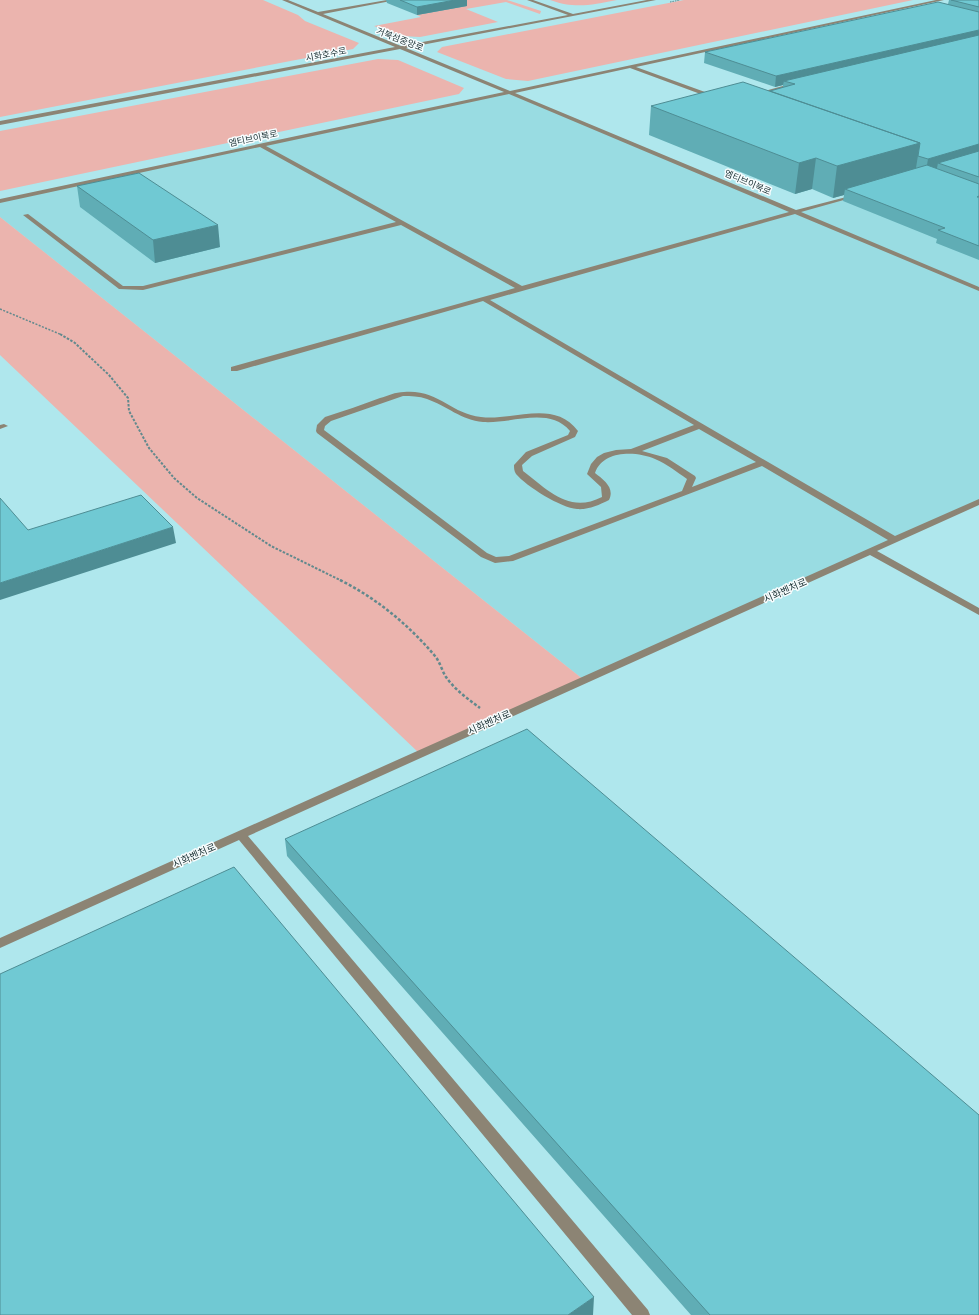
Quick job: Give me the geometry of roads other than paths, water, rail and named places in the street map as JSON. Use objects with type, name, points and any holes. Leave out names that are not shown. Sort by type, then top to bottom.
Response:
[{"type":"street","name":"거북섬중앙로","points":[[284,0],[510,92]]},
{"type":"street","points":[[316,14],[394,0]]},
{"type":"street","points":[[528,0],[573,15]]},
{"type":"street","name":"시화호수로","points":[[0,123],[654,0]]},
{"type":"street","name":"엠티브이북로","points":[[0,201],[942,0]]},
{"type":"street","name":"엠티브이북로","points":[[921,4],[935,8]]},
{"type":"street","points":[[629,66],[719,98]]},
{"type":"street","points":[[749,96],[795,85]]},
{"type":"street","name":"엠티브이북로","points":[[510,92],[979,289]]},
{"type":"street","points":[[260,145],[522,289]]},
{"type":"street","points":[[234,369],[864,192]]},
{"type":"street","points":[[26,215],[122,288],[128,290],[143,288],[401,223]]},
{"type":"street","points":[[484,299],[895,540]]},
{"type":"street","points":[[686,491],[692,478],[656,456],[619,452],[605,456],[595,462],[591,474],[606,485],[608,491],[606,498],[586,506],[574,506],[563,502],[519,472],[518,465],[529,454],[562,442],[571,437],[574,431],[570,425],[563,420],[536,415],[492,420],[475,419],[464,415],[439,400],[428,396],[402,394],[328,419],[321,425],[320,431],[484,555],[495,560],[510,559],[762,463]]},
{"type":"street","points":[[630,452],[699,426]]},
{"type":"street","name":"시화벤처로","points":[[0,943],[979,502]]},
{"type":"street","points":[[870,551],[979,612]]},
{"type":"street","points":[[240,834],[642,1315]]}]
